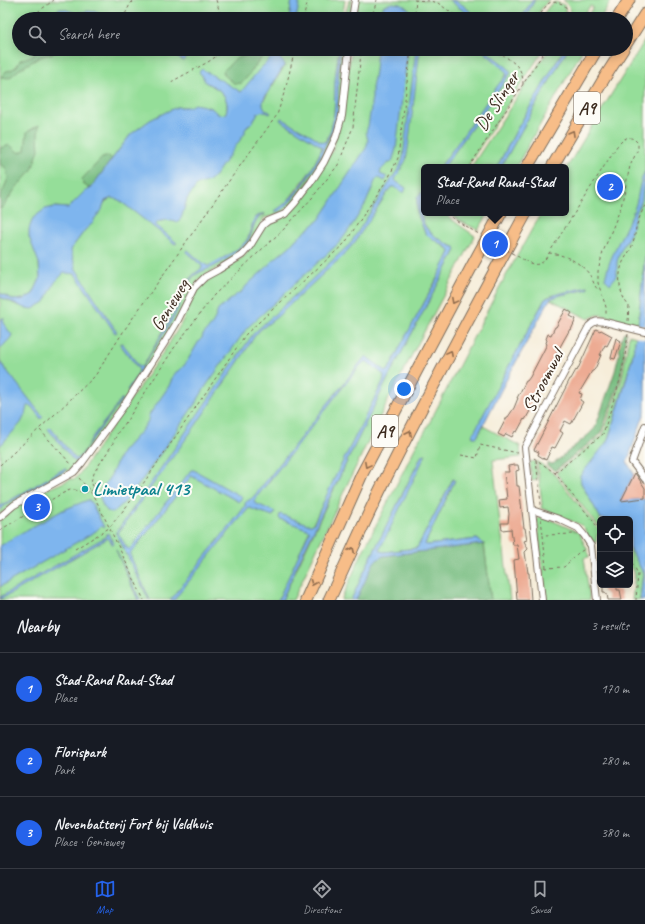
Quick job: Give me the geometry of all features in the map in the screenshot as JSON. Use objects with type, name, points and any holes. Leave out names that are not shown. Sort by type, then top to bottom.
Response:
[{"type":"highway","points":[[614,12],[620,0]]},
{"type":"highway","points":[[622,12],[630,0]]},
{"type":"highway","points":[[633,33],[645,14]]},
{"type":"highway","name":"A9","points":[[529,164],[592,56]]},
{"type":"highway","name":"A9","points":[[554,164],[619,56]]},
{"type":"highway","name":"A9","points":[[306,600],[362,474],[499,216]]},
{"type":"highway","name":"A9","points":[[329,599],[382,485],[471,314],[524,216]]},
{"type":"street","points":[[353,12],[355,0]]},
{"type":"street","name":"Genieweg","points":[[0,518],[14,505],[75,471],[82,464],[123,407],[165,342],[194,288],[205,277],[242,255],[250,246],[263,225],[268,221],[284,214],[295,203],[311,182],[324,162],[336,137],[342,116],[348,56]]},
{"type":"street","name":"Stroomwal","points":[[542,600],[525,447],[589,326],[592,322],[596,321],[605,322]]},
{"type":"street","points":[[605,322],[645,332]]},
{"type":"street","points":[[645,426],[632,462],[645,479]]},
{"type":"street","points":[[532,510],[559,519],[578,528],[583,534],[591,546],[597,600]]},
{"type":"path","points":[[38,12],[54,0]]},
{"type":"path","points":[[127,12],[134,0]]},
{"type":"path","points":[[216,0],[220,12]]},
{"type":"path","points":[[305,12],[308,0]]},
{"type":"path","points":[[374,12],[378,0]]},
{"type":"path","points":[[414,12],[415,0],[438,3],[450,12]]},
{"type":"path","points":[[542,12],[549,3],[556,0],[562,2],[566,6],[568,12]]},
{"type":"path","points":[[171,82],[204,65],[217,56]]},
{"type":"path","points":[[0,465],[95,376],[134,316],[277,115],[293,56]]},
{"type":"path","points":[[94,489],[91,481],[95,471],[112,445],[118,432],[174,348],[214,295],[285,228],[312,198],[338,165],[353,127],[360,56]]},
{"type":"path","points":[[75,549],[109,528],[134,497],[246,334],[344,243],[389,177],[398,158],[410,56]]},
{"type":"path","points":[[506,56],[519,68],[523,79],[523,84]]},
{"type":"path","name":"De Slinger","points":[[471,164],[541,56]]},
{"type":"path","points":[[450,216],[524,260],[532,264],[539,264],[544,261],[617,146],[628,137],[634,139],[638,143],[638,149],[630,166],[621,207],[606,245],[598,276],[600,290],[606,307],[605,322]]},
{"type":"path","points":[[555,473],[602,434],[620,380],[629,328],[629,306],[622,296],[620,286],[623,262],[634,242],[636,227],[645,205]]},
{"type":"path","points":[[549,253],[564,256],[572,260],[590,275],[596,289],[600,290]]},
{"type":"path","points":[[39,429],[75,471],[98,504],[144,600]]},
{"type":"path","points":[[461,455],[477,458],[480,445],[526,453]]},
{"type":"path","points":[[586,549],[578,552],[564,567],[546,568],[536,460],[555,473],[597,526]]},
{"type":"path","points":[[94,489],[95,482]]},
{"type":"path","points":[[0,530],[70,490],[78,490],[84,493],[94,489]]},
{"type":"path","points":[[543,535],[583,534]]},
{"type":"path","points":[[633,564],[638,574],[636,600]]},
{"type":"green space","points":[[0,0],[292,0],[290,12],[12,12],[12,56],[279,56],[278,58],[272,57],[241,92],[203,77],[205,82],[224,95],[227,106],[225,115],[215,113],[212,109],[207,107],[177,107],[131,134],[90,189],[84,192],[68,208],[54,207],[39,263],[40,279],[33,294],[24,299],[14,300],[0,293]]},
{"type":"green space","points":[[300,0],[345,0],[343,12],[296,12]]},
{"type":"green space","points":[[349,0],[352,0],[351,12],[346,12]]},
{"type":"green space","points":[[357,0],[550,0],[543,6],[539,12],[356,12]]},
{"type":"green space","points":[[563,0],[611,0],[604,12],[590,12],[593,7],[590,6],[586,12],[570,12],[568,4]]},
{"type":"green space","points":[[555,2],[564,5],[566,12],[545,12],[550,5]]},
{"type":"green space","points":[[645,40],[645,254],[638,325],[602,315],[597,315],[588,319],[550,299],[588,289],[588,287],[545,299],[504,375],[477,437],[483,426],[520,446],[521,457],[493,460],[510,600],[491,600],[484,544],[477,539],[425,544],[455,480],[453,479],[417,548],[384,552],[379,549],[425,454],[422,455],[351,600],[341,600],[363,551],[420,438],[423,435],[498,290],[539,216],[569,216],[569,164]]},
{"type":"green space","points":[[31,56],[43,56],[20,69],[9,78],[1,77],[6,71],[17,66],[20,60]]},
{"type":"green space","points":[[245,56],[263,56],[242,83],[235,84],[224,75],[223,71],[236,58]]},
{"type":"green space","points":[[281,56],[338,56],[334,116],[331,130],[312,169],[286,203],[275,212],[281,210],[287,205],[302,187],[321,157],[325,145],[331,136],[336,122],[340,56],[346,56],[340,117],[334,136],[318,168],[295,200],[283,212],[264,218],[257,232],[244,250],[237,256],[199,279],[175,322],[132,390],[79,464],[9,507],[0,515],[0,510],[4,506],[66,470],[65,469],[0,507],[0,297],[17,305],[28,308],[106,201],[249,125],[285,65],[280,59]],"holes":[[[264,213],[265,215],[260,217],[255,223],[247,242],[242,247],[226,259],[202,271],[241,246],[246,241],[256,217]]]},
{"type":"green space","points":[[351,56],[539,56],[469,164],[446,164],[510,74],[503,68],[507,73],[443,164],[421,164],[421,199],[417,212],[425,233],[450,252],[388,371],[309,532],[279,600],[140,600],[127,575],[138,600],[0,600],[0,520],[18,506],[43,491],[71,479],[75,479],[168,345],[182,322],[192,299],[198,290],[206,282],[243,257],[266,226],[281,219],[333,150]]},
{"type":"green space","points":[[544,56],[560,56],[517,129],[499,164],[473,164]]},
{"type":"green space","points":[[564,56],[579,56],[518,164],[503,164]]},
{"type":"green space","points":[[39,125],[39,150],[32,170],[0,209],[0,195],[8,178],[6,168],[0,164],[0,148],[10,145],[19,153],[25,150],[27,132]]},
{"type":"green space","points":[[109,156],[112,159],[90,189],[83,184],[82,179],[102,158]]},
{"type":"green space","points":[[422,216],[448,216],[475,236],[388,400],[293,600],[282,600],[388,378],[456,250],[455,247],[433,235],[423,222]]},
{"type":"green space","points":[[453,216],[487,216],[478,230]]},
{"type":"green space","points":[[624,332],[626,332],[620,380],[601,434],[555,471],[546,465],[548,463],[553,464],[595,428],[615,371],[620,341]]},
{"type":"green space","points":[[629,335],[636,337],[632,358],[608,440],[581,483],[599,516],[597,516],[597,524],[556,473],[603,435],[622,379]]},
{"type":"green space","points":[[535,461],[537,480],[532,481],[530,462]]},
{"type":"green space","points":[[537,461],[554,474],[597,527],[596,542],[592,543],[581,525],[541,508],[542,504]]},
{"type":"green space","points":[[542,516],[580,533],[589,557],[584,558],[590,600],[546,600],[537,520]]},
{"type":"green space","points":[[484,544],[491,600],[356,600],[374,561],[383,556]]},
{"type":"green space","points":[[633,554],[643,573],[640,600],[632,600],[635,575],[633,571]]},
{"type":"water","points":[[292,0],[300,0],[297,12],[290,12]]},
{"type":"water","points":[[449,0],[462,4],[470,12],[465,12]]},
{"type":"water","points":[[532,0],[535,0],[528,12],[525,12]]},
{"type":"water","points":[[393,3],[401,4],[410,10],[410,12],[382,12],[384,5]]},
{"type":"water","points":[[58,9],[64,9],[73,12],[57,12]]},
{"type":"water","points":[[175,56],[184,56],[186,59],[184,61]]},
{"type":"water","points":[[279,56],[282,56],[280,59],[285,64],[263,100],[265,109],[271,113],[270,114],[263,111],[258,113],[252,123],[248,125],[245,133],[214,177],[209,181],[197,185],[187,199],[180,220],[176,222],[166,220],[157,222],[156,225],[177,243],[175,244],[119,200],[112,198],[105,201],[102,210],[95,218],[93,223],[85,230],[73,246],[71,251],[76,269],[117,332],[115,333],[75,274],[64,273],[55,282],[45,302],[33,309],[25,308],[0,297],[0,293],[14,300],[24,299],[33,294],[40,279],[39,263],[29,237],[29,229],[33,218],[45,209],[54,207],[68,208],[84,192],[90,189],[131,134],[150,120],[177,107],[189,107],[194,104],[211,108],[218,114],[225,114],[227,103],[225,98],[222,93],[205,82],[199,72],[202,69],[241,92],[272,57],[278,58]]},
{"type":"water","points":[[338,56],[340,56],[338,72],[338,109],[333,131],[309,177],[291,201],[281,210],[275,212],[274,211],[289,200],[296,192],[309,174],[322,148],[280,120],[281,118],[320,141],[325,142],[329,135],[333,120]]},
{"type":"water","points":[[376,56],[407,56],[396,149],[392,162],[387,164],[381,170],[380,174],[387,177],[385,181],[378,178],[376,179],[366,203],[340,242],[247,328],[131,496],[114,512],[108,512],[103,506],[99,495],[101,490],[111,475],[123,451],[148,421],[149,415],[169,386],[173,376],[186,363],[203,335],[213,323],[218,310],[241,292],[272,261],[319,220],[366,148],[368,141],[366,132],[371,108]]},
{"type":"water","points":[[415,56],[419,56],[406,160],[395,180],[406,188],[404,193],[394,187],[391,187],[355,242],[342,257],[254,337],[196,425],[118,533],[127,548],[130,549],[191,470],[194,470],[242,497],[239,502],[191,476],[130,554],[149,600],[116,533],[117,531],[253,334],[350,244],[400,166],[403,158]]},
{"type":"water","points":[[489,56],[493,56],[511,72],[446,164],[442,164],[507,74],[503,68]]},
{"type":"water","points":[[560,56],[564,56],[503,164],[499,164],[517,129]]},
{"type":"water","points":[[645,171],[642,200],[636,213],[630,234],[620,252],[617,262],[617,273],[610,284],[605,279],[607,269],[635,207],[641,180]]},
{"type":"water","points":[[421,193],[421,216],[426,228],[432,234],[455,247],[456,250],[388,378],[300,559],[282,600],[278,600],[309,530],[280,519],[280,514],[310,525],[314,523],[333,481],[383,382],[384,375],[366,361],[358,368],[254,501],[255,503],[275,512],[273,516],[249,508],[174,600],[170,600],[240,513],[245,506],[245,503],[254,496],[364,358],[366,356],[388,371],[450,252],[449,249],[425,233],[417,212],[417,198]]},
{"type":"water","points":[[264,213],[265,214],[257,219],[251,236],[246,244],[234,254],[192,278],[174,317],[128,391],[127,390],[139,370],[120,344],[122,343],[137,364],[141,367],[143,366],[175,311],[188,281],[202,268],[202,266],[186,251],[188,250],[201,262],[208,266],[238,249],[249,237],[255,218]]},
{"type":"water","points":[[645,254],[645,412],[627,462],[634,474],[621,500],[645,499],[645,600],[640,600],[643,573],[633,554],[633,516],[599,516],[581,483],[580,476],[608,440],[632,358],[638,325]]},
{"type":"water","points":[[588,287],[588,289],[550,299],[477,437],[473,437],[472,436],[545,299],[560,293]]},
{"type":"water","points":[[4,317],[3,323],[12,335],[0,349],[0,320]]},
{"type":"water","points":[[0,360],[43,417],[41,419],[31,406],[27,406],[21,423],[0,446]]},
{"type":"water","points":[[121,399],[123,399],[77,462],[73,460],[48,429],[50,427],[76,459],[84,452],[93,436]]},
{"type":"water","points":[[426,454],[380,549],[381,551],[384,552],[417,548],[453,479],[455,480],[425,544],[477,539],[484,544],[383,556],[374,562],[356,600],[351,600],[422,455]]},
{"type":"water","points":[[65,468],[66,470],[4,506],[0,510],[0,506]]},
{"type":"water","points":[[88,500],[91,502],[104,527],[103,528],[101,526],[96,531],[0,587],[0,546],[63,510]]},
{"type":"water","points":[[108,533],[114,544],[113,545],[108,538],[0,599],[0,597],[107,536],[106,534]]},
{"type":"water","points":[[116,550],[140,600],[138,600]]},
{"type":"pier","points":[[636,324],[645,326],[645,339],[634,336]]},
{"type":"building","points":[[566,309],[572,313],[570,316],[576,319],[556,354],[557,355],[536,396],[535,395],[527,408],[530,411],[517,432],[515,431],[512,437],[506,434],[504,437],[498,434],[507,417],[514,408],[517,398],[547,344],[546,339],[548,334],[551,335]]},
{"type":"building","points":[[596,329],[612,336],[607,346],[605,345],[595,369],[592,371],[579,393],[582,394],[580,400],[583,402],[571,424],[565,421],[560,431],[563,433],[555,448],[552,447],[546,460],[538,455],[539,452],[534,450],[570,379],[576,370],[577,371]]},
{"type":"building","points":[[616,338],[621,341],[615,359],[611,358]]},
{"type":"building","points":[[518,465],[519,470],[516,471],[517,486],[519,486],[524,528],[527,540],[524,541],[528,549],[525,552],[529,573],[531,600],[517,600],[514,560],[519,559],[517,545],[513,545],[511,529],[502,530],[501,523],[508,523],[509,514],[508,507],[500,508],[499,500],[507,499],[504,472],[509,472],[508,466]]},
{"type":"building","points":[[635,473],[645,488],[645,498],[621,501]]},
{"type":"building","points":[[603,588],[617,588],[617,590],[620,590],[622,600],[608,600],[607,594],[603,592]]},
{"type":"place","name":"Florispark","points":[[610,187]]},
{"type":"place","name":"Stad-Rand Rand-Stad","points":[[495,244]]},
{"type":"place","name":"Limietpaal 413","points":[[85,489]]},
{"type":"place","name":"Nevenbatterij Fort bij Veldhuis","points":[[37,507]]}]
